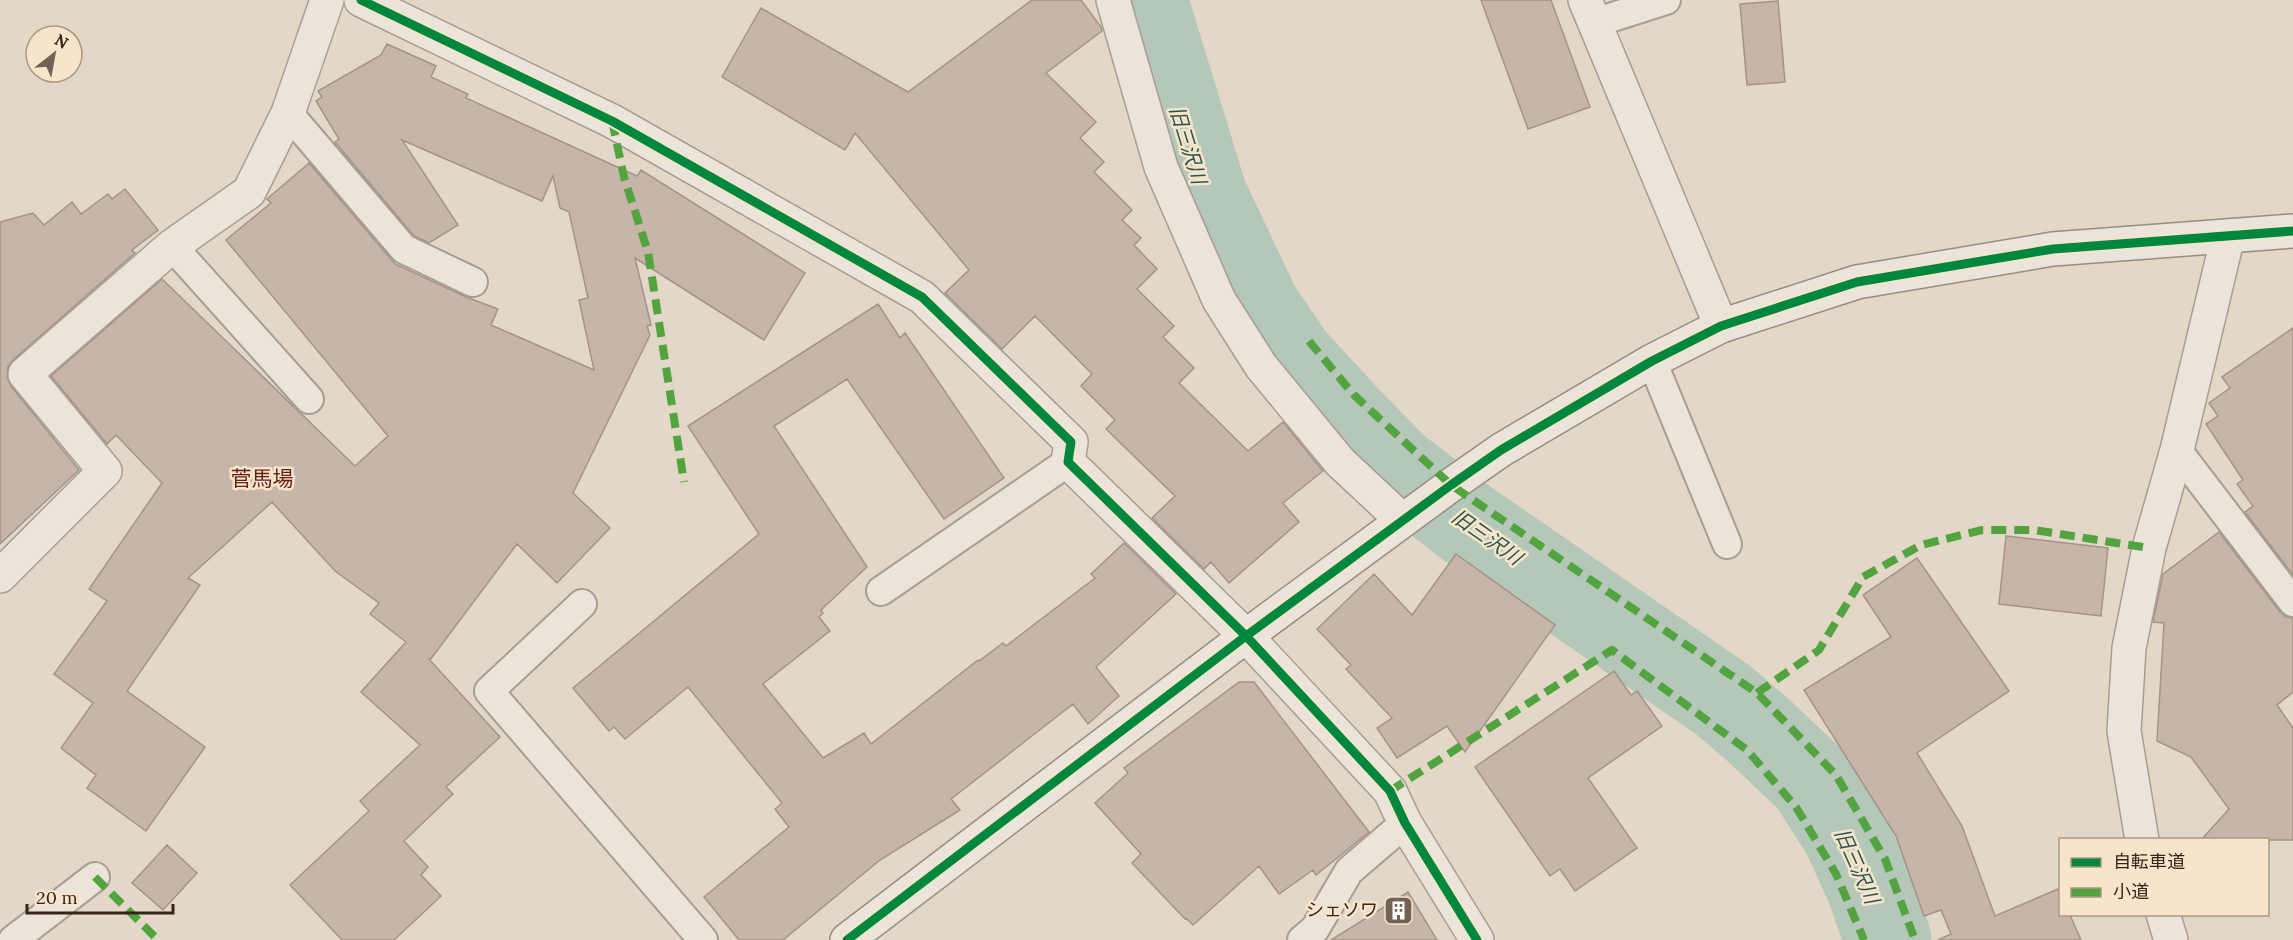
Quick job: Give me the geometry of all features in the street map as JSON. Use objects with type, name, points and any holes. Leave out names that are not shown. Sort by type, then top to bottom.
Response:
[{"type":"street","points":[[0,576],[105,471],[25,374],[172,246],[249,192],[288,112],[327,0]]},
{"type":"street","points":[[361,0],[612,120],[922,297],[1071,442],[1068,462],[1246,636],[1390,791],[1405,823],[1477,940]]},
{"type":"street","points":[[1113,0],[1161,167],[1219,300],[1261,366],[1340,462],[1402,520]]},
{"type":"street","points":[[1589,12],[1721,326]]},
{"type":"street","points":[[847,940],[1246,636],[1451,485],[1502,450],[1652,362],[1721,326],[1857,282],[2053,249],[2293,231]]},
{"type":"street","points":[[2142,838],[2124,731],[2129,648],[2149,548],[2177,450],[2228,236]]},
{"type":"street","points":[[2163,916],[2171,940]]},
{"type":"lane","points":[[1589,12],[1666,0]]},
{"type":"lane","points":[[288,112],[404,249],[472,282]]},
{"type":"lane","points":[[172,246],[309,399]]},
{"type":"lane","points":[[1652,362],[1727,544]]},
{"type":"lane","points":[[2177,450],[2293,602]]},
{"type":"lane","points":[[880,591],[1068,462]]},
{"type":"lane","points":[[582,604],[489,691],[703,940]]},
{"type":"lane","points":[[1302,940],[1315,929],[1349,872],[1405,823]]},
{"type":"lane","points":[[13,940],[95,877]]},
{"type":"building","points":[[1032,0],[1081,0],[1101,27],[1102,31],[1046,73],[1096,122],[1080,138],[1104,162],[1094,172],[1132,210],[1122,220],[1141,238],[1134,245],[1157,269],[1137,289],[1174,326],[1163,337],[1194,368],[1179,383],[1248,451],[1283,422],[1323,471],[1283,503],[1299,522],[1229,583],[1211,562],[1204,569],[1152,518],[1175,496],[1106,429],[1115,420],[1081,386],[1092,374],[1035,316],[1002,349],[945,293],[969,270],[855,133],[845,150],[722,77],[761,8],[908,92]]},
{"type":"building","points":[[1481,0],[1551,0],[1590,107],[1528,129]]},
{"type":"building","points":[[1778,1],[1785,82],[1747,85],[1740,4]]},
{"type":"building","points":[[387,44],[436,66],[431,77],[468,94],[466,98],[637,176],[641,170],[805,273],[764,340],[635,258],[651,325],[647,326],[650,335],[573,493],[610,528],[557,583],[517,544],[430,660],[428,658],[500,737],[446,787],[453,794],[404,841],[428,867],[421,875],[441,896],[394,940],[342,940],[290,885],[369,811],[360,801],[420,745],[361,692],[406,642],[370,614],[379,603],[335,571],[272,502],[188,578],[200,585],[127,691],[205,747],[146,831],[87,788],[96,775],[61,748],[93,703],[54,674],[107,601],[89,589],[162,483],[116,435],[107,444],[51,376],[162,279],[355,466],[388,436],[226,240],[271,203],[267,199],[309,163],[395,264],[466,297],[498,309],[491,325],[594,370],[579,300],[588,298],[569,212],[560,208],[553,176],[542,201],[402,140],[458,225],[429,243],[414,236],[335,142],[339,139],[316,101],[322,97],[318,91],[381,55]]},
{"type":"building","points":[[125,189],[158,230],[132,250],[135,253],[13,360],[8,367],[7,377],[11,386],[79,470],[0,544],[0,222],[33,213],[44,225],[72,202],[81,214],[108,194],[112,199]]},
{"type":"building","points":[[878,304],[900,338],[905,333],[1004,478],[944,519],[847,379],[774,426],[867,567],[821,610],[823,613],[819,617],[830,631],[763,684],[823,758],[864,733],[871,744],[978,660],[1003,643],[1006,646],[1095,578],[1091,574],[1124,543],[1176,594],[1096,667],[1119,696],[1088,724],[1073,704],[951,799],[960,810],[880,860],[783,940],[739,940],[704,897],[789,827],[775,809],[782,803],[688,687],[625,739],[614,727],[609,731],[573,688],[759,534],[688,426]]},
{"type":"building","points":[[2293,328],[2293,575],[2245,512],[2253,506],[2237,484],[2243,480],[2206,424],[2218,416],[2209,403],[2230,388],[2222,377]]},
{"type":"building","points":[[2219,532],[2280,612],[2286,617],[2293,618],[2293,692],[2277,705],[2293,728],[2293,840],[2203,838],[2229,809],[2191,757],[2157,741],[2164,623],[2153,622],[2163,574]]},
{"type":"building","points":[[2006,536],[2108,548],[2101,616],[1999,604]]},
{"type":"building","points":[[1456,554],[1555,625],[1465,752],[1447,726],[1397,758],[1377,728],[1392,718],[1346,669],[1351,665],[1317,629],[1374,574],[1412,615]]},
{"type":"building","points":[[1917,558],[2009,691],[1917,753],[1962,826],[1995,916],[2058,889],[2059,916],[2070,916],[2081,940],[1938,940],[1951,934],[1941,910],[1924,916],[1896,836],[1804,690],[1891,637],[1863,595]]},
{"type":"building","points":[[1614,671],[1631,695],[1637,691],[1662,726],[1588,778],[1637,848],[1575,891],[1560,869],[1550,876],[1475,767]]},
{"type":"building","points":[[1239,682],[1254,682],[1369,832],[1316,875],[1313,870],[1279,894],[1259,866],[1193,925],[1132,863],[1141,854],[1095,803],[1128,773],[1124,768]]},
{"type":"building","points":[[167,845],[197,873],[163,910],[132,883]]},
{"type":"building","name":"シェソワ","points":[[1408,892],[1437,940],[1331,940]]},
{"type":"waterway","name":"旧三沢川","points":[[1144,0],[1204,196],[1257,308],[1291,358],[1395,468],[1468,524],[1723,700],[1812,781],[1846,835],[1870,888],[1888,940]]},
{"type":"marked path","points":[[612,121],[624,177],[648,252],[684,482]]},
{"type":"marked path","points":[[1309,341],[1354,395],[1451,485],[1757,693],[1836,775],[1885,859],[1915,940]]},
{"type":"marked path","points":[[1757,693],[1819,650],[1863,577],[1921,545],[1982,530],[2034,530],[2149,548]]},
{"type":"marked path","points":[[1390,791],[1612,650],[1747,750],[1796,807],[1836,874],[1864,940]]},
{"type":"marked path","points":[[95,877],[158,940]]},
{"type":"cycle path","points":[[361,0],[612,121],[922,297],[1071,442],[1068,462],[1246,636],[1390,791],[1405,823],[1477,940]]},
{"type":"cycle path","points":[[847,940],[1246,636],[1451,485],[1501,450],[1652,361],[1721,326],[1857,282],[2053,249],[2293,231]]},
{"type":"place","name":"シェソワ","points":[[1399,910]]},
{"type":"district","name":"菅馬場","points":[[262,479]]}]
